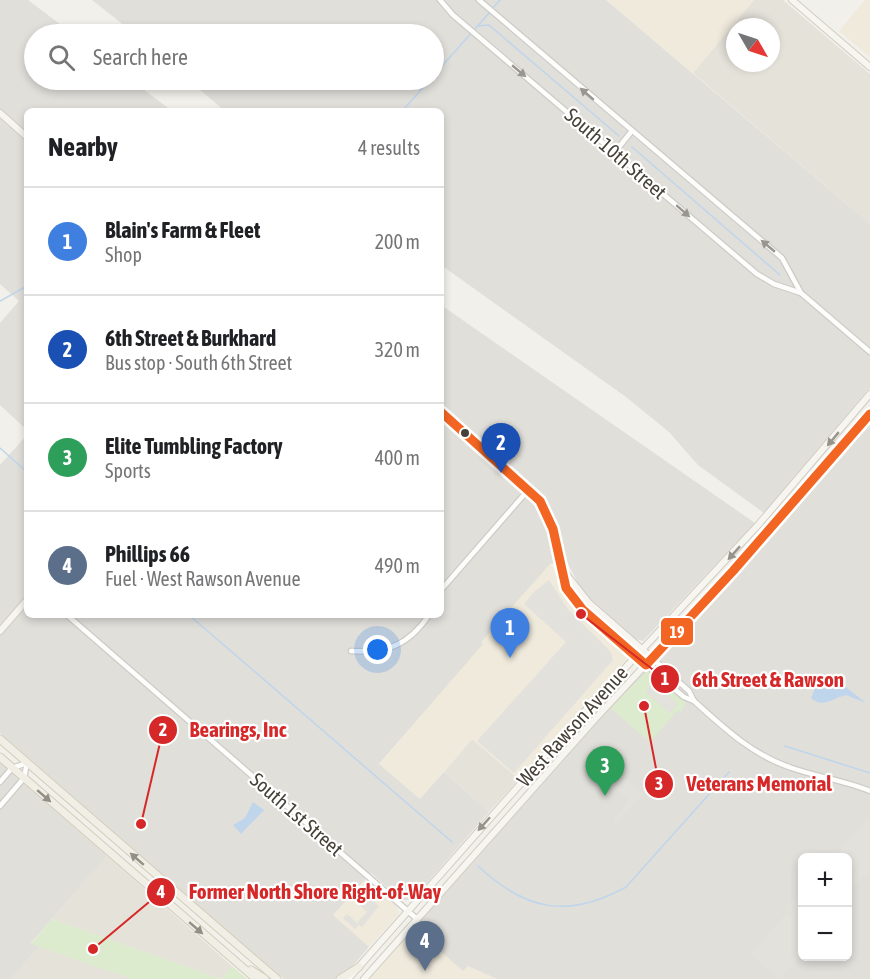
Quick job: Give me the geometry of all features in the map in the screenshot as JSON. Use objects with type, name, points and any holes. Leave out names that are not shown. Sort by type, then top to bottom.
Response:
[{"type":"main road","points":[[792,0],[870,67]]},
{"type":"main road","points":[[0,113],[24,134]]},
{"type":"main road","name":"West Rawson Avenue","points":[[348,979],[510,795],[747,538],[870,394]]},
{"type":"main road","name":"West Rawson Avenue","points":[[364,979],[519,804],[750,552],[870,414]]},
{"type":"main road","points":[[444,415],[529,489],[548,515],[563,570],[562,579],[576,603],[646,664]]},
{"type":"main road","points":[[563,570],[589,603],[652,658]]},
{"type":"main road","points":[[0,631],[24,603]]},
{"type":"main road","points":[[0,739],[277,979]]},
{"type":"main road","points":[[0,757],[255,979]]},
{"type":"main road","points":[[510,795],[519,804]]},
{"type":"main road","points":[[109,852],[117,842]]},
{"type":"main road","points":[[215,945],[225,934]]},
{"type":"main road","points":[[233,960],[264,979]]},
{"type":"main road","points":[[340,979],[359,967]]},
{"type":"street","name":"South 10th Street","points":[[440,0],[472,31],[757,274],[774,284],[801,294],[870,352]]},
{"type":"street","name":"South 10th Street","points":[[479,0],[782,258],[801,294]]},
{"type":"street","points":[[615,152],[632,132]]},
{"type":"street","points":[[444,587],[529,489]]},
{"type":"street","name":"South 1st Street","points":[[70,618],[417,919]]},
{"type":"street","points":[[351,651],[379,652],[405,640],[427,618]]},
{"type":"street","points":[[652,658],[689,691],[694,701]]},
{"type":"street","points":[[646,664],[740,741],[769,759],[870,791]]},
{"type":"street","points":[[0,782],[12,768],[27,763],[24,778],[0,806]]},
{"type":"shaded area","points":[[0,0],[28,0],[60,24],[24,24],[24,90],[144,90],[168,108],[24,108],[24,427],[0,405],[0,323],[19,301],[0,284]]},
{"type":"shaded area","points":[[92,0],[606,0],[870,224],[870,388],[764,513],[698,465],[669,432],[626,397],[444,267],[444,108],[221,108],[200,90],[444,90],[444,24],[122,24]]},
{"type":"shaded area","points":[[606,0],[754,0],[739,18],[726,18],[726,34],[693,73]]},
{"type":"shaded area","points":[[754,0],[783,0],[870,74],[870,224],[693,73],[726,34],[726,72],[780,72],[780,18],[739,18]]},
{"type":"shaded area","points":[[865,0],[870,0],[870,57],[839,31]]},
{"type":"shaded area","points":[[444,307],[755,523],[643,641],[635,639],[592,601],[579,585],[566,560],[550,564],[379,764],[420,799],[444,772],[489,812],[412,900],[401,900],[371,873],[333,915],[369,947],[350,969],[336,979],[284,979],[0,733],[0,465],[24,438],[24,618],[444,618]]},
{"type":"shaded area","points":[[870,420],[870,979],[497,979],[468,966],[463,971],[414,928],[610,708],[780,524]]},
{"type":"shaded area","points":[[550,563],[575,606],[624,650],[627,655],[626,660],[519,779],[472,739],[421,799],[379,765],[482,644],[480,642]]},
{"type":"shaded area","points":[[549,580],[567,608],[610,651],[613,660],[514,773],[477,741],[566,642],[524,604]]},
{"type":"shaded area","points":[[653,683],[678,704],[670,713],[645,692]]},
{"type":"shaded area","points":[[472,739],[519,779],[489,812],[444,772]]},
{"type":"shaded area","points":[[591,749],[643,794],[616,824],[612,821],[628,800],[581,758]]},
{"type":"shaded area","points":[[0,763],[107,856],[31,943],[39,946],[11,979],[0,979]]},
{"type":"shaded area","points":[[870,816],[870,870],[852,889],[852,853],[837,853]]},
{"type":"shaded area","points":[[107,856],[232,966],[221,979],[52,919]]},
{"type":"shaded area","points":[[365,879],[397,907],[399,914],[369,947],[332,915]]},
{"type":"shaded area","points":[[358,887],[379,906],[362,927],[359,925],[355,929],[343,918],[347,914],[357,923],[367,912],[350,897]]},
{"type":"shaded area","points":[[798,896],[798,960],[779,979],[751,954],[786,914],[789,916],[793,912],[788,907]]},
{"type":"shaded area","points":[[414,928],[463,971],[468,966],[497,979],[370,979]]},
{"type":"shaded area","points":[[39,946],[132,979],[11,979]]},
{"type":"green space","points":[[646,672],[650,672],[686,703],[681,712],[678,710],[650,742],[610,708]]},
{"type":"green space","points":[[52,919],[221,979],[132,979],[31,944]]},
{"type":"green space","points":[[232,966],[247,979],[221,979]]},
{"type":"water","points":[[819,679],[824,682],[842,684],[866,703],[846,695],[824,703],[815,701],[811,698]]},
{"type":"water","points":[[253,802],[264,810],[241,834],[233,825],[245,818]]},
{"type":"waterway","points":[[493,8],[500,0]]},
{"type":"waterway","points":[[444,64],[490,12]]},
{"type":"waterway","points":[[477,26],[489,25],[619,136]]},
{"type":"waterway","points":[[405,108],[421,90]]},
{"type":"waterway","points":[[632,147],[780,275]]},
{"type":"waterway","points":[[0,301],[24,288]]},
{"type":"waterway","points":[[0,448],[24,469]]},
{"type":"waterway","points":[[192,618],[452,842]]},
{"type":"waterway","points":[[785,746],[870,773]]},
{"type":"waterway","points":[[478,866],[513,893],[531,901],[566,906],[585,904],[605,897],[626,887],[729,772]]},
{"type":"transit line","name":"19","points":[[444,415],[540,501],[553,529],[566,588],[583,610],[646,665],[733,571],[870,414]]},
{"type":"place","name":"6th Street & Burkhard","points":[[501,473]]},
{"type":"place","name":"6th Street & Rawson","points":[[581,614]]},
{"type":"place","name":"Blain's Farm & Fleet","points":[[510,658]]},
{"type":"place","name":"Veterans Memorial","points":[[644,706]]},
{"type":"place","name":"Elite Tumbling Factory","points":[[605,796]]},
{"type":"place","name":"Bearings, Inc","points":[[141,824]]},
{"type":"place","name":"Former North Shore Right-of-Way","points":[[93,949]]},
{"type":"place","name":"Phillips 66","points":[[425,971]]}]
